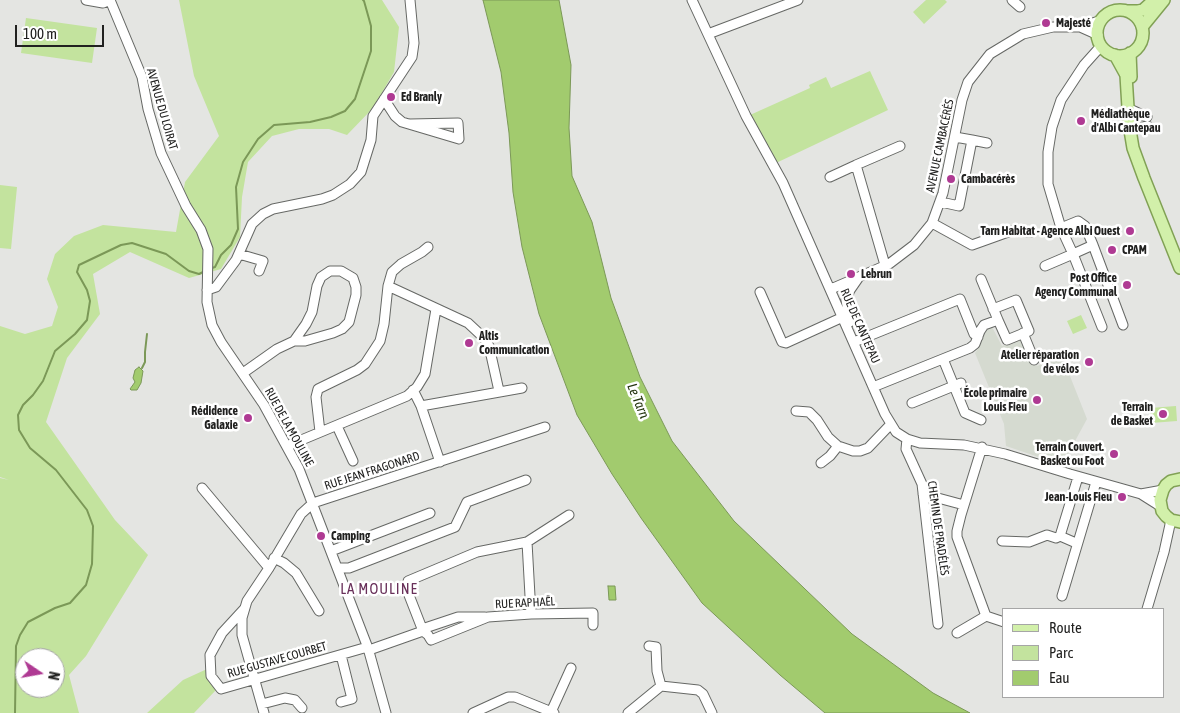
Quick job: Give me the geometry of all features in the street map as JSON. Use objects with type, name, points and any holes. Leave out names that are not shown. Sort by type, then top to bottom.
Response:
[{"type":"main road","points":[[1124,11],[1135,16],[1142,27],[1143,35],[1141,42],[1130,53],[1120,56],[1110,53],[1099,40],[1102,20],[1111,12],[1124,11],[1138,12],[1154,0]]},
{"type":"main road","points":[[1142,27],[1164,0]]},
{"type":"main road","points":[[1130,53],[1134,129],[1144,163],[1179,259]]},
{"type":"main road","points":[[1115,55],[1126,75],[1129,124],[1133,148],[1179,259]]},
{"type":"main road","points":[[1175,521],[1166,516],[1160,506],[1160,495],[1162,490],[1171,481],[1180,479]]},
{"type":"street","points":[[86,0],[103,2],[110,0]]},
{"type":"street","name":"AVENUE DU LOIRAT","points":[[110,0],[142,77],[148,109],[161,153],[186,206],[201,230],[208,249],[207,290]]},
{"type":"street","points":[[207,290],[216,287],[219,283],[239,254],[252,224],[263,214],[273,209],[334,195],[350,184],[361,172],[371,140],[373,116],[412,56],[414,43],[410,0]]},
{"type":"street","name":"RUE DE CANTEPAU","points":[[692,0],[746,116],[783,183],[890,424],[896,432],[907,439]]},
{"type":"street","points":[[708,34],[797,0]]},
{"type":"street","points":[[1012,0],[1020,7]]},
{"type":"street","name":"AVENUE CAMBACÉRÈS","points":[[830,289],[885,265],[902,255],[932,223],[941,202],[962,100],[968,82],[990,54],[1023,34],[1053,27],[1080,27],[1102,20]]},
{"type":"street","name":"AVENUE CAMBACÉRÈS","points":[[1080,27],[1099,40]]},
{"type":"street","points":[[1099,40],[1061,100],[1052,127],[1048,152],[1048,184],[1060,228],[1073,254],[1102,327]]},
{"type":"street","points":[[384,99],[394,116],[402,122],[459,139],[458,123],[410,124]]},
{"type":"street","points":[[1132,110],[1147,121],[1134,129]]},
{"type":"street","points":[[955,137],[987,143]]},
{"type":"street","points":[[941,202],[959,206],[972,140]]},
{"type":"street","points":[[830,177],[900,146]]},
{"type":"street","points":[[856,165],[885,265]]},
{"type":"street","points":[[1060,228],[1078,221],[1085,226],[1123,325]]},
{"type":"street","points":[[932,223],[972,245],[1011,231],[1032,232]]},
{"type":"street","points":[[1045,266],[1093,245]]},
{"type":"street","points":[[320,432],[316,398],[318,389],[356,370],[365,364],[373,354],[380,341],[384,324],[388,286],[392,272],[428,247]]},
{"type":"street","points":[[239,254],[263,261],[260,272]]},
{"type":"street","points":[[244,373],[277,349],[294,341],[305,341],[333,334],[342,329],[349,322],[356,295],[353,278],[341,271],[330,271],[321,277],[317,286],[312,312],[294,341]]},
{"type":"street","points":[[859,277],[846,300],[854,342],[910,322],[960,300],[974,334],[978,337]]},
{"type":"street","points":[[981,279],[993,309],[1007,340],[1029,331],[1016,300],[993,309]]},
{"type":"street","points":[[388,286],[468,323],[483,337],[489,346],[498,391]]},
{"type":"street","name":"RUE DE LA MOULINE","points":[[207,290],[211,322],[221,342],[244,373],[264,405],[300,469],[368,648],[386,713]]},
{"type":"street","points":[[760,292],[782,342],[786,343],[843,317]]},
{"type":"street","points":[[287,446],[407,396],[418,386],[425,374],[436,309]]},
{"type":"street","points":[[873,388],[970,348],[975,344],[984,325],[998,320]]},
{"type":"street","points":[[1023,333],[1034,360]]},
{"type":"street","points":[[943,359],[958,384],[965,413],[980,420]]},
{"type":"street","points":[[912,403],[958,384]]},
{"type":"street","points":[[421,406],[522,388]]},
{"type":"street","name":"RUE JEAN FRAGONARD","points":[[413,390],[421,406],[440,462]]},
{"type":"street","points":[[796,411],[809,412],[817,420],[828,437],[838,446],[845,449],[860,451],[874,443],[890,424]]},
{"type":"street","points":[[337,426],[353,461]]},
{"type":"street","name":"RUE JEAN FRAGONARD","points":[[313,503],[545,427]]},
{"type":"street","points":[[907,439],[920,443],[982,447],[1078,477],[1141,494],[1160,506]]},
{"type":"street","name":"CHEMIN DE PRADÉLÈS","points":[[907,439],[906,448],[922,484],[938,624]]},
{"type":"street","points":[[821,463],[838,446]]},
{"type":"street","points":[[982,447],[957,531],[986,616]]},
{"type":"street","points":[[1060,536],[1078,477]]},
{"type":"street","points":[[338,568],[349,568],[455,527],[467,502],[526,480]]},
{"type":"street","points":[[1062,596],[1076,543],[1096,482]]},
{"type":"street","points":[[202,488],[269,568]]},
{"type":"street","points":[[1141,494],[1162,490]]},
{"type":"street","points":[[923,494],[964,505]]},
{"type":"street","points":[[302,708],[295,700],[285,698],[263,709],[242,635],[242,618],[247,601],[301,514],[313,503]]},
{"type":"street","points":[[331,551],[430,513]]},
{"type":"street","points":[[422,630],[407,590],[408,581],[477,552],[527,542],[569,515]]},
{"type":"street","points":[[1146,608],[1175,521]]},
{"type":"street","points":[[1002,540],[1029,542],[1047,535],[1056,538],[1060,536],[1076,543]]},
{"type":"street","points":[[527,542],[531,614]]},
{"type":"street","points":[[274,558],[284,563],[296,573],[319,611]]},
{"type":"street","name":"RUE GUSTAVE COURBET","points":[[244,608],[222,633],[210,655],[211,676],[220,689],[368,648]]},
{"type":"street","name":"RUE RAPHAËL","points":[[422,630],[432,640],[488,617],[531,614],[593,613],[593,625]]},
{"type":"street","points":[[957,633],[986,616],[1002,621]]},
{"type":"street","points":[[368,648],[372,649],[458,617],[488,617]]},
{"type":"street","points":[[649,646],[656,647],[657,671],[661,686]]},
{"type":"street","name":"RUE GUSTAVE COURBET","points":[[340,655],[352,699],[341,702]]},
{"type":"street","points":[[473,713],[508,697],[515,697],[548,712],[571,668]]},
{"type":"street","points":[[628,713],[661,686],[698,690],[703,694],[712,713]]},
{"type":"shaded area","name":"École primaire Louis Fieu","points":[[990,323],[1002,346],[1025,338],[1037,366],[1062,356],[1087,419],[1062,465],[1006,446],[1004,424],[975,353],[980,346],[980,331]]},
{"type":"green space","points":[[179,0],[382,0],[399,27],[394,72],[373,108],[347,135],[329,129],[299,129],[272,136],[248,162],[242,197],[240,237],[221,269],[189,278],[130,252],[93,274],[100,314],[67,358],[46,422],[115,520],[148,555],[86,656],[69,675],[79,713],[0,713],[0,478],[9,480],[0,477],[0,326],[25,334],[52,326],[58,307],[47,279],[55,254],[74,236],[103,225],[176,232],[185,182],[219,136],[194,76]]},
{"type":"green space","points":[[926,0],[945,0],[947,2],[924,24],[913,12]]},
{"type":"green space","points":[[26,18],[97,28],[92,63],[21,53]]},
{"type":"green space","points":[[870,71],[888,110],[776,163],[750,115],[810,88],[809,85],[826,77],[831,88]]},
{"type":"green space","points":[[0,185],[17,187],[11,249],[0,248]]},
{"type":"green space","points":[[1081,315],[1087,328],[1073,334],[1067,321]]},
{"type":"green space","name":"Terrain de Basket","points":[[1176,406],[1177,421],[1151,423],[1150,408]]},
{"type":"green space","points":[[207,669],[216,690],[194,713],[147,713],[183,680]]},
{"type":"water","name":"Le Tarn","points":[[483,0],[559,0],[571,65],[569,128],[572,176],[592,222],[611,298],[640,377],[672,441],[734,521],[852,634],[933,693],[970,713],[825,713],[780,675],[702,603],[641,518],[577,415],[539,314],[522,247],[513,192],[509,133],[501,72]]},
{"type":"water","points":[[139,367],[143,371],[141,383],[137,390],[131,390],[135,382],[133,378],[135,370]]},
{"type":"water","points":[[608,586],[615,586],[616,600],[609,600]]},
{"type":"waterway","points":[[212,268],[215,267],[221,255],[231,245],[238,229],[236,187],[243,162],[258,139],[274,125],[310,122],[331,117],[345,111],[355,99],[371,51],[371,26],[363,0]]},
{"type":"waterway","points":[[15,713],[16,646],[20,635],[28,622],[55,608],[70,603],[86,585],[92,564],[93,526],[87,510],[56,470],[30,448],[19,430],[18,415],[23,405],[43,381],[55,351],[75,334],[87,320],[90,301],[87,290],[77,272],[79,265],[121,245],[132,243],[166,254],[189,271],[199,274],[205,271]]},
{"type":"waterway","points":[[142,368],[145,362],[147,334]]},
{"type":"place","name":"Majesté","points":[[1046,23]]},
{"type":"place","name":"Ed Branly","points":[[391,97]]},
{"type":"place","name":"Médiathèque d'Albi Cantepau","points":[[1081,121]]},
{"type":"place","name":"Cambacérès","points":[[951,179]]},
{"type":"place","name":"Tarn Habitat - Agence Albi Ouest","points":[[1130,231]]},
{"type":"place","name":"CPAM","points":[[1112,250]]},
{"type":"place","name":"Lebrun","points":[[851,274]]},
{"type":"place","name":"Post Office Agency Communal","points":[[1127,285]]},
{"type":"place","name":"Altis Communication","points":[[469,343]]},
{"type":"place","name":"Atelier réparation de vélos","points":[[1089,362]]},
{"type":"place","name":"École primaire Louis Fieu","points":[[1037,400]]},
{"type":"place","name":"Terrain de Basket","points":[[1163,414]]},
{"type":"place","name":"Rédidence Galaxie","points":[[248,418]]},
{"type":"place","name":"Terrain Couvert. Basket ou Foot","points":[[1114,454]]},
{"type":"place","name":"Jean-Louis Fieu","points":[[1122,497]]},
{"type":"place","name":"Camping","points":[[321,536]]},
{"type":"district","name":"LA MOULINE","points":[[379,589]]}]
